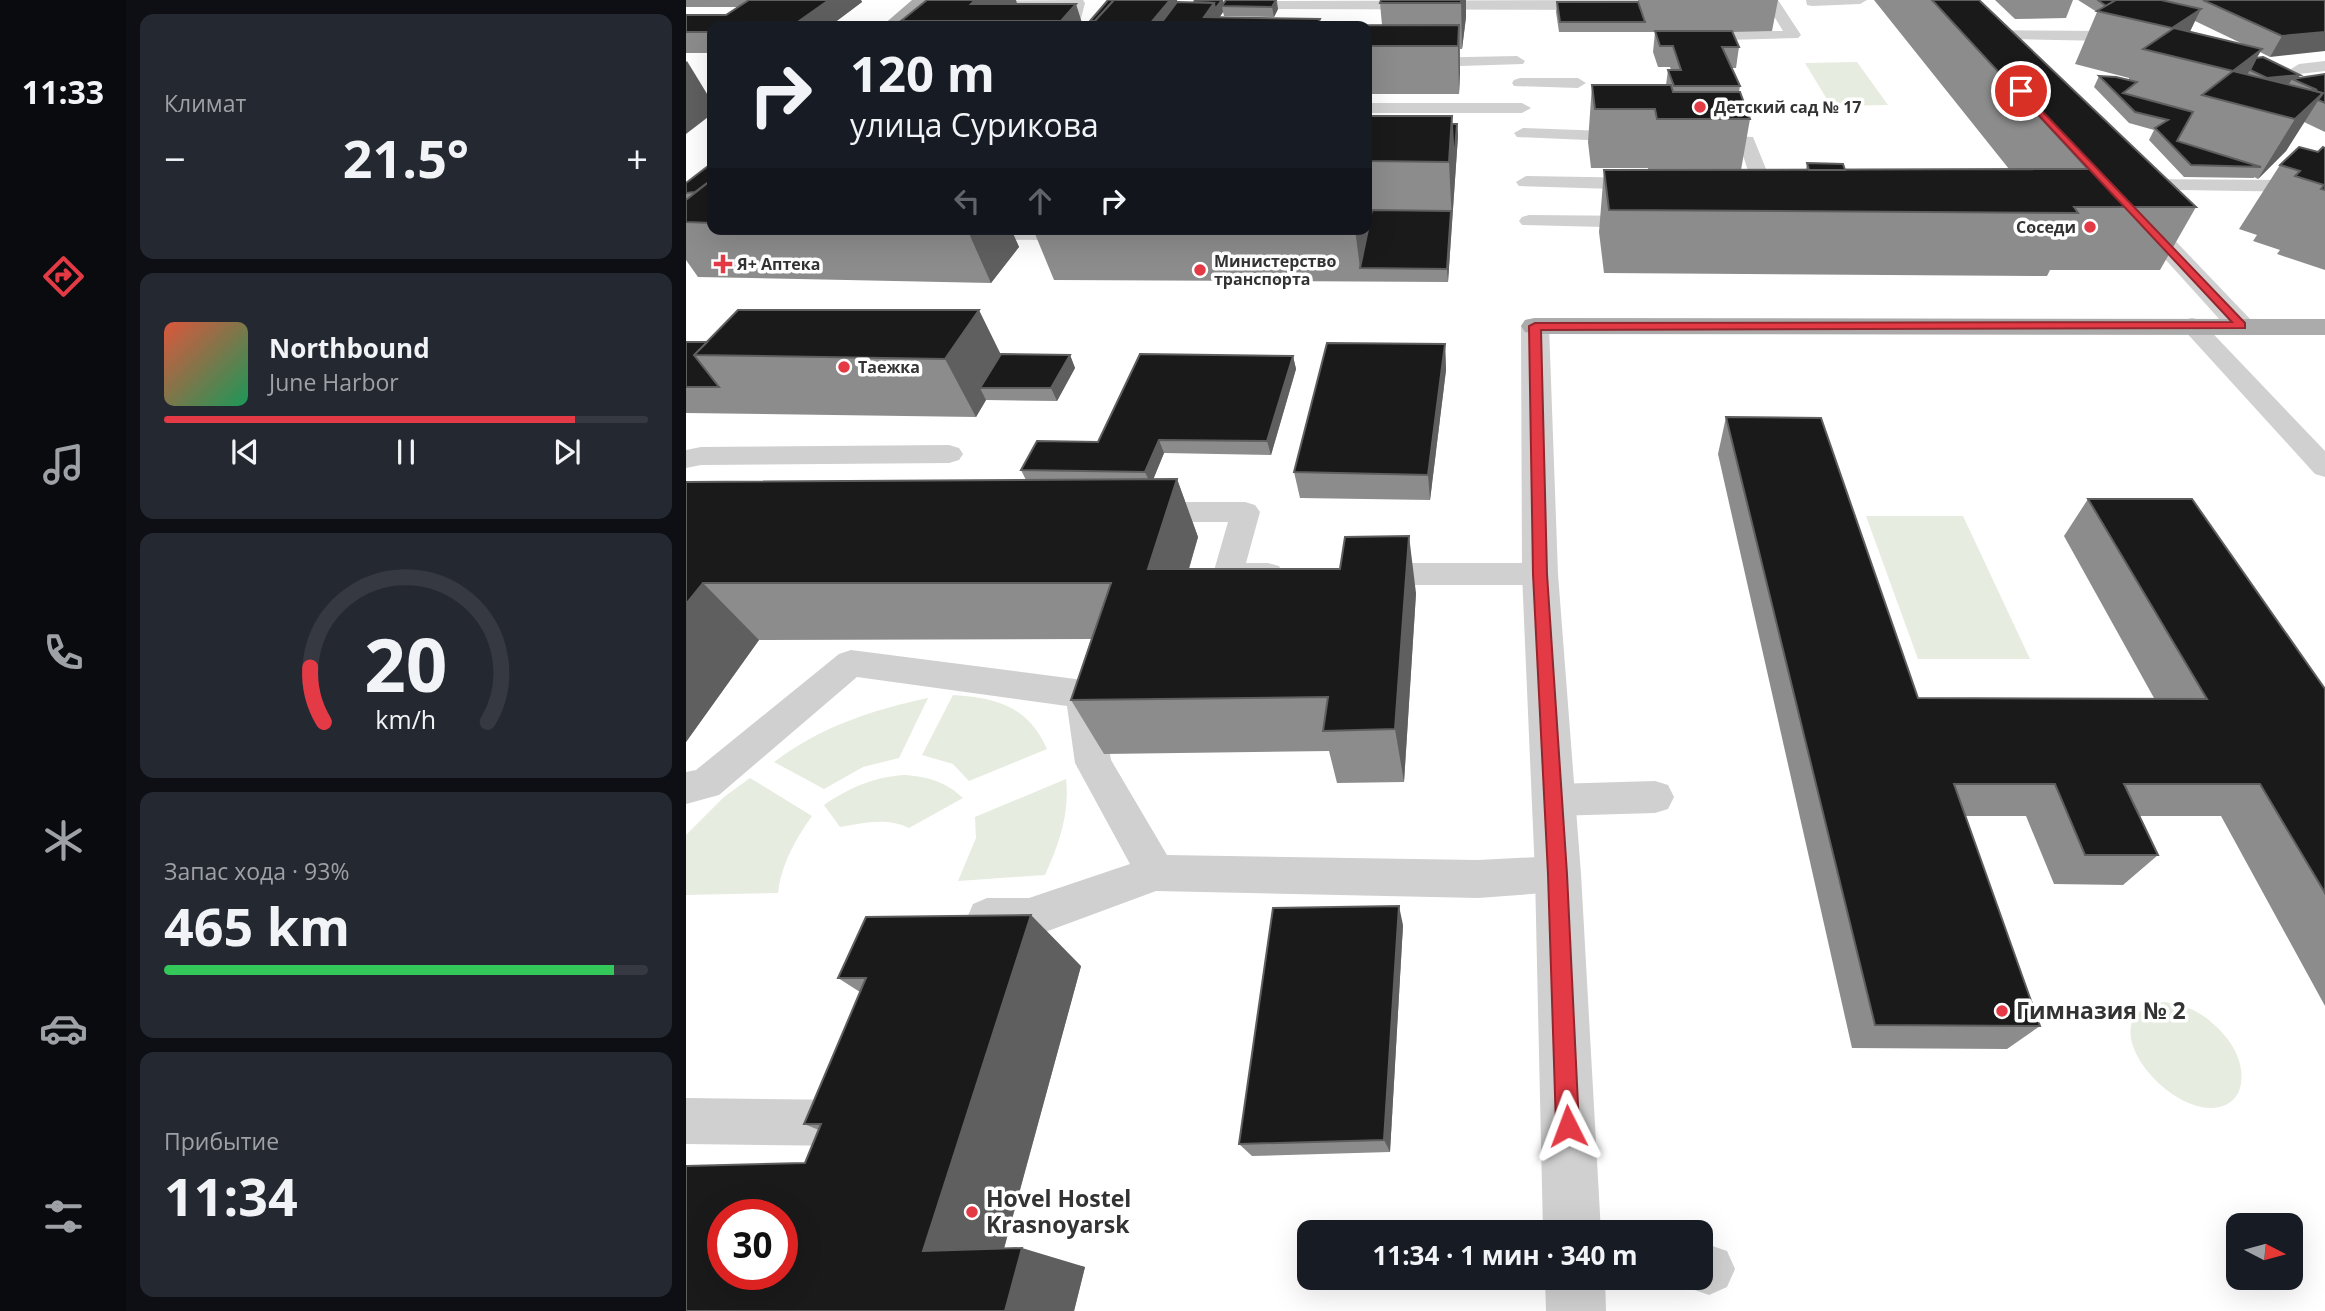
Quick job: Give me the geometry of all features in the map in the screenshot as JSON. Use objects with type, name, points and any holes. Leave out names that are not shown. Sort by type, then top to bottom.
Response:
[{"type":"main road","points":[[896,21],[922,0]]},
{"type":"main road","points":[[1535,326],[2325,327]]},
{"type":"street","points":[[1952,17],[1987,55]]},
{"type":"street","points":[[2109,185],[2241,326]]},
{"type":"street","points":[[1535,326],[1540,574],[1578,1220]]},
{"type":"lane","points":[[922,0],[933,1]]},
{"type":"lane","points":[[1222,5],[1288,3],[1655,6],[1662,0]]},
{"type":"lane","points":[[1679,36],[1793,35],[1771,0]]},
{"type":"lane","points":[[1812,2],[1860,0]]},
{"type":"lane","points":[[957,1],[1081,1],[1074,21]]},
{"type":"lane","points":[[1969,35],[2108,36],[2144,45]]},
{"type":"lane","points":[[1372,64],[1517,61]]},
{"type":"lane","points":[[2299,69],[2325,66]]},
{"type":"lane","points":[[1520,83],[1578,83]]},
{"type":"lane","points":[[1372,108],[1522,108]]},
{"type":"lane","points":[[1523,133],[1653,138]]},
{"type":"lane","points":[[1680,139],[1747,141],[1763,186],[1723,185]]},
{"type":"lane","points":[[1526,182],[1670,184]]},
{"type":"lane","points":[[2109,185],[2308,186]]},
{"type":"lane","points":[[1529,221],[1663,222]]},
{"type":"lane","points":[[2192,326],[2325,468]]},
{"type":"lane","points":[[686,459],[701,456],[949,454]]},
{"type":"lane","points":[[1111,512],[1244,512],[1228,575],[1295,574]]},
{"type":"lane","points":[[1335,574],[1540,574]]},
{"type":"lane","points":[[686,788],[706,784],[851,663],[1083,694],[1093,763],[1156,873]]},
{"type":"lane","points":[[1553,800],[1655,797]]},
{"type":"lane","points":[[954,919],[1029,918],[1156,873],[1478,879],[1558,874]]},
{"type":"lane","points":[[686,1121],[850,1123],[865,1085]]},
{"type":"shaded area","points":[[1857,62],[1888,105],[1831,106],[1805,63]]},
{"type":"shaded area","points":[[1866,516],[1963,516],[2030,659],[1918,659]]},
{"type":"shaded area","points":[[953,695],[984,699],[1009,707],[1030,723],[1047,749],[969,781],[953,764],[922,755]]},
{"type":"shaded area","points":[[928,698],[899,758],[863,767],[824,789],[774,762],[810,739],[847,721]]},
{"type":"shaded area","points":[[906,775],[937,781],[963,798],[909,828],[884,822],[840,827],[824,805],[863,784]]},
{"type":"shaded area","points":[[750,778],[812,816],[790,852],[778,893],[686,895],[686,835],[724,797]]},
{"type":"shaded area","points":[[1066,779],[1062,828],[1045,875],[958,881],[976,838],[975,817]]},
{"type":"shaded area","points":[[2165,1002],[2200,1014],[2219,1029],[2231,1044],[2240,1064],[2241,1074],[2238,1093],[2232,1101],[2211,1108],[2191,1104],[2170,1093],[2139,1059],[2131,1040],[2132,1023],[2142,1009]]},
{"type":"building","points":[[749,0],[829,0],[799,21],[707,21],[707,32],[686,32],[686,15],[726,15]]},
{"type":"building","points":[[927,0],[975,0],[971,4],[1076,4],[1061,21],[901,21]]},
{"type":"building","points":[[1108,0],[1114,0],[1095,21],[1090,21]]},
{"type":"building","points":[[1114,0],[1170,0],[1152,21],[1095,21]]},
{"type":"building","points":[[1222,0],[1215,9],[1214,3],[1194,2]]},
{"type":"building","points":[[1226,0],[1276,0],[1272,7],[1222,6]]},
{"type":"building","points":[[1381,0],[1461,0],[1461,3],[1380,3]]},
{"type":"building","points":[[1932,0],[1979,0],[2196,207],[2074,207],[2078,213],[1609,210],[1604,170],[2088,169]]},
{"type":"building","points":[[2098,0],[2116,0],[2106,6]]},
{"type":"building","points":[[2116,0],[2161,0],[2201,9],[2172,28],[2097,11]]},
{"type":"building","points":[[2203,0],[2325,0],[2325,32],[2282,36]]},
{"type":"building","points":[[1177,2],[1214,3],[1204,17],[1320,19],[1319,21],[1163,21]]},
{"type":"building","points":[[1557,2],[1638,2],[1645,22],[1560,22]]},
{"type":"building","points":[[1372,25],[1459,25],[1458,46],[1372,46]]},
{"type":"building","points":[[2174,28],[2262,49],[2233,71],[2143,49]]},
{"type":"building","points":[[1655,31],[1732,31],[1739,47],[1722,47],[1740,86],[1674,86],[1668,70],[1681,70],[1673,46],[1660,46]]},
{"type":"building","points":[[2263,57],[2300,75],[2267,78],[2250,70],[2256,58]]},
{"type":"building","points":[[2233,71],[2323,93],[2295,119],[2202,95]]},
{"type":"building","points":[[2325,74],[2325,103],[2318,100],[2323,93],[2292,79]]},
{"type":"building","points":[[2099,76],[2137,82],[2123,93],[2193,112],[2177,141],[2261,167],[2191,165],[2155,128],[2168,120],[2135,112]]},
{"type":"building","points":[[1592,85],[1671,85],[1673,92],[1740,92],[1750,119],[1657,119],[1655,109],[1595,109]]},
{"type":"building","points":[[1372,116],[1452,116],[1449,162],[1372,161]]},
{"type":"building","points":[[1452,124],[1457,124],[1454,163]]},
{"type":"building","points":[[2299,147],[2318,152],[2325,148],[2325,190],[2321,189],[2324,185],[2295,176],[2300,171],[2280,165]]},
{"type":"building","points":[[1807,163],[1843,164],[1845,170],[1809,170]]},
{"type":"building","points":[[707,167],[707,183],[695,192],[686,193],[686,183]]},
{"type":"building","points":[[707,183],[707,223],[686,222],[686,200]]},
{"type":"building","points":[[1372,210],[1451,211],[1447,269],[1360,268],[1367,235],[1372,235]]},
{"type":"building","points":[[738,310],[979,310],[945,359],[694,355]]},
{"type":"building","points":[[686,342],[707,342],[694,355],[719,387],[686,387]]},
{"type":"building","points":[[1327,343],[1445,344],[1428,475],[1294,472]]},
{"type":"building","points":[[1001,354],[1070,355],[1051,388],[980,388]]},
{"type":"building","points":[[1140,354],[1293,356],[1267,441],[1159,440],[1145,472],[1021,470],[1037,441],[1098,442]]},
{"type":"building","points":[[1726,417],[1821,418],[1918,698],[2207,699],[2088,499],[2192,499],[2325,689],[2325,893],[2260,784],[2124,784],[2158,855],[2085,855],[2055,784],[1954,784],[2040,1026],[1875,1025]]},
{"type":"building","points":[[1177,479],[1148,569],[1340,569],[1345,537],[1409,536],[1395,729],[1323,731],[1328,697],[1071,700],[1111,583],[703,583],[686,604],[686,482]]},
{"type":"building","points":[[1399,906],[1384,1140],[1239,1144],[1273,908]]},
{"type":"building","points":[[1031,915],[923,1251],[1022,1248],[1005,1311],[686,1311],[686,1166],[805,1163],[821,1124],[804,1124],[866,978],[838,978],[866,917]]},
{"type":"place","name":"Детский сад № 17","points":[[1700,107]]},
{"type":"place","name":"Соседи","points":[[2090,227]]},
{"type":"place","name":"Я+ Аптека","points":[[723,264]]},
{"type":"place","name":"Министерство транспорта","points":[[1200,270]]},
{"type":"place","name":"Таежка","points":[[844,367]]},
{"type":"place","name":"Гимназия № 2","points":[[2002,1011]]},
{"type":"place","name":"Hovel Hostel Krasnoyarsk","points":[[972,1212]]},
{"type":"route","points":[[1568,1126],[1558,874],[1540,574],[1538,370],[1535,326],[2241,326],[2021,91]]}]
